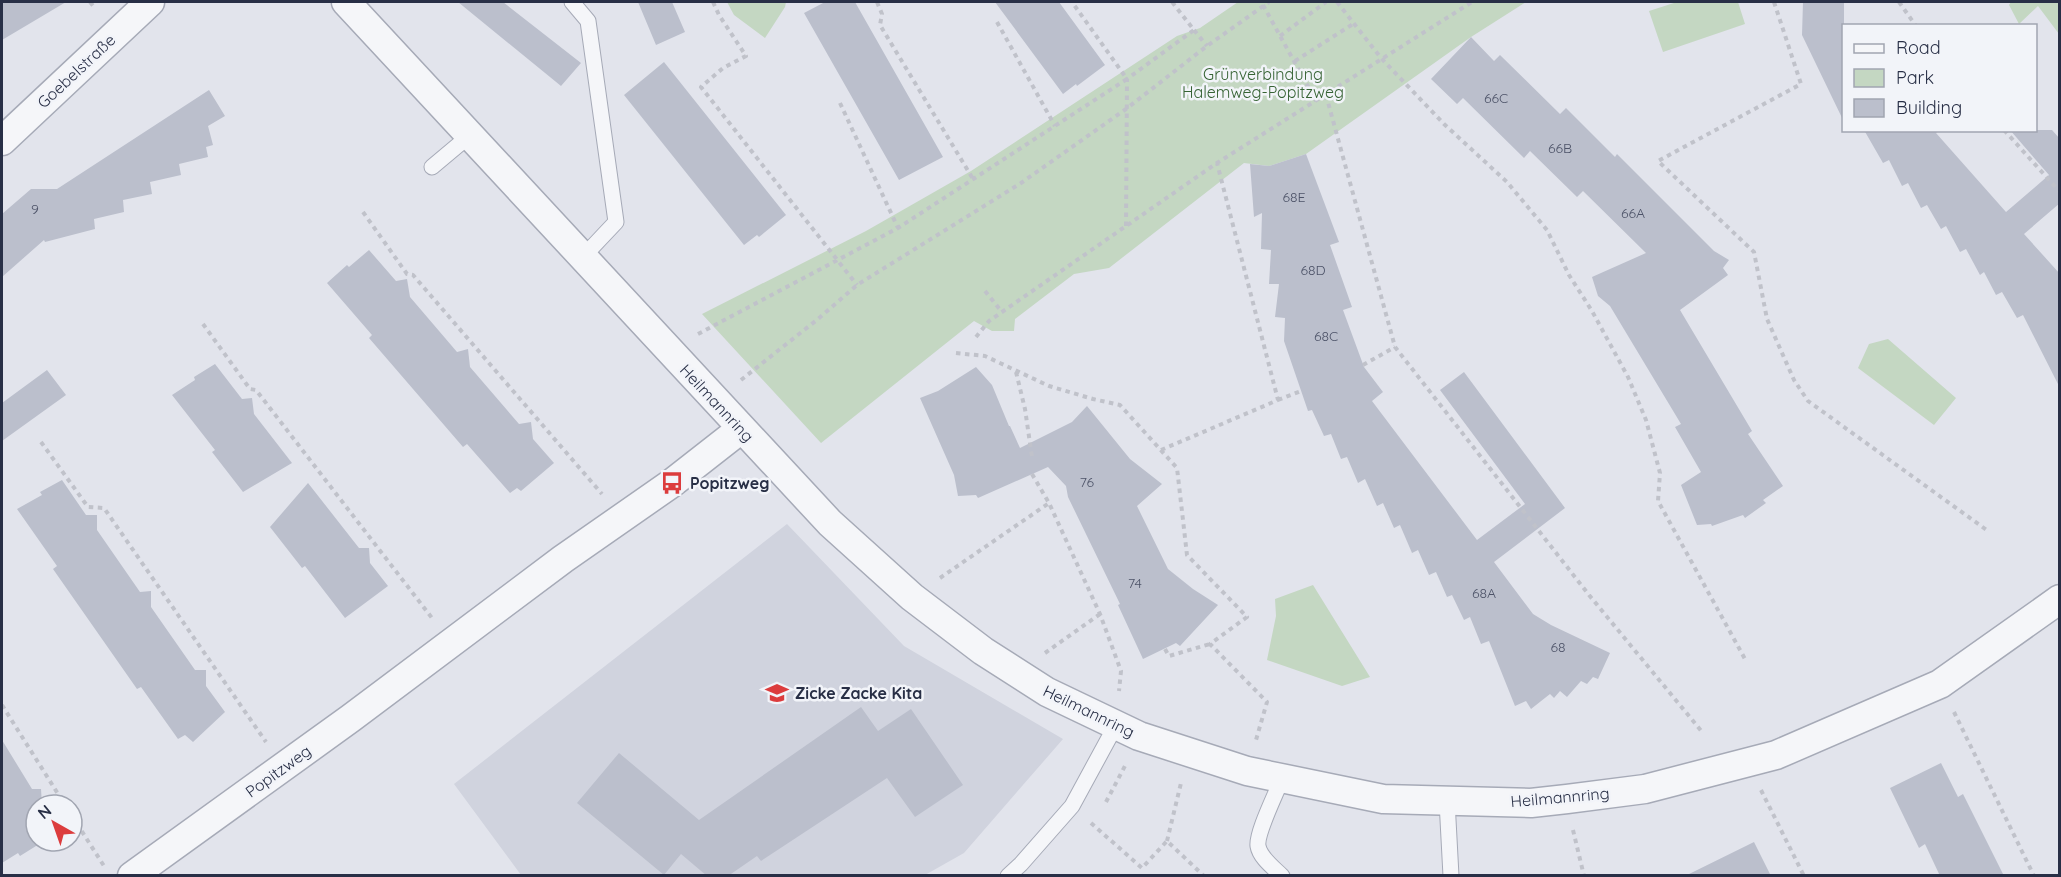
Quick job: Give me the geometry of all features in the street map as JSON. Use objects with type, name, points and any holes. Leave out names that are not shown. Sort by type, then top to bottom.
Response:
[{"type":"street","name":"Goebelstraße","points":[[2,141],[150,2]]},
{"type":"street","name":"Heilmannring","points":[[346,2],[830,523],[912,597],[983,651],[1047,692],[1139,736],[1247,771],[1383,799],[1531,803],[1645,789],[1776,755],[1940,684],[2060,598]]},
{"type":"street","name":"Popitzweg","points":[[132,876],[284,767],[741,429]]},
{"type":"lane","points":[[572,2],[588,21],[616,222],[582,258]]},
{"type":"lane","points":[[432,167],[469,136]]},
{"type":"lane","points":[[1008,876],[1072,806],[1116,725]]},
{"type":"lane","points":[[1282,778],[1259,833],[1258,846],[1266,860],[1282,876]]},
{"type":"lane","points":[[1447,801],[1451,876]]},
{"type":"path","points":[[90,2],[94,7]]},
{"type":"path","points":[[712,2],[746,56],[723,68],[702,87],[857,285]]},
{"type":"path","points":[[877,2],[882,14],[880,24],[973,179]]},
{"type":"path","points":[[1072,2],[1127,79],[1126,226]]},
{"type":"path","points":[[1172,2],[1207,46]]},
{"type":"path","points":[[740,380],[818,319],[857,285],[1021,183],[1126,110],[1207,46],[1269,2]]},
{"type":"path","points":[[1280,36],[1326,2]]},
{"type":"path","points":[[1337,2],[1381,58],[1444,124],[1507,182],[1547,230],[1569,275],[1592,311],[1628,377],[1646,420],[1660,473],[1658,501],[1744,659]]},
{"type":"path","points":[[976,337],[988,321],[1217,164],[1472,2]]},
{"type":"path","points":[[1774,2],[1801,84],[1658,161],[1754,252],[1767,319],[1794,380],[1808,401],[1988,531]]},
{"type":"path","points":[[1899,2],[1915,24]]},
{"type":"path","points":[[1263,5],[1316,101]]},
{"type":"path","points":[[997,22],[1055,126]]},
{"type":"path","points":[[1295,61],[1353,24]]},
{"type":"path","points":[[668,350],[898,228],[1127,79],[1194,30]]},
{"type":"path","points":[[1326,95],[1395,347],[1589,595],[1702,733]]},
{"type":"path","points":[[840,103],[898,228]]},
{"type":"path","points":[[2006,132],[2060,192]]},
{"type":"path","points":[[1217,164],[1278,400]]},
{"type":"path","points":[[363,212],[407,274],[413,275],[622,518]]},
{"type":"path","points":[[986,291],[1002,312]]},
{"type":"path","points":[[203,324],[234,370],[250,389],[256,390],[451,643]]},
{"type":"path","points":[[1363,365],[1395,347]]},
{"type":"path","points":[[956,353],[985,356],[1049,386],[1120,405],[1178,468],[1187,555],[1247,617],[1210,644],[1169,656],[1165,649]]},
{"type":"path","points":[[1016,372],[1025,409],[1032,457]]},
{"type":"path","points":[[1161,450],[1301,391]]},
{"type":"path","points":[[41,442],[88,507],[104,508],[284,767]]},
{"type":"path","points":[[1032,474],[1049,503],[1100,614],[1121,671],[1116,725]]},
{"type":"path","points":[[912,597],[1049,503]]},
{"type":"path","points":[[1017,672],[1100,614]]},
{"type":"path","points":[[1210,644],[1267,702],[1247,771]]},
{"type":"path","points":[[1940,684],[2034,876]]},
{"type":"path","points":[[2,705],[57,793]]},
{"type":"path","points":[[1072,806],[1142,868],[1167,841],[1188,752]]},
{"type":"path","points":[[1748,762],[1804,876]]},
{"type":"path","points":[[1567,799],[1584,876]]},
{"type":"path","points":[[84,835],[105,868]]},
{"type":"path","points":[[1167,841],[1204,876]]},
{"type":"shaded area","name":"Zicke Zacke Kita","points":[[787,524],[904,646],[1063,739],[964,853],[925,875],[521,875],[454,784]]},
{"type":"green space","points":[[727,2],[786,2],[765,38],[734,15]]},
{"type":"green space","name":"Grünverbindung Halemweg-Popitzweg","points":[[1238,2],[1526,2],[1471,37],[1306,154],[1269,166],[1244,163],[1109,268],[1074,274],[1015,319],[1014,331],[992,331],[974,321],[821,443],[702,314],[866,231],[971,171],[1177,36],[1200,28]]},
{"type":"green space","points":[[1677,2],[1738,2],[1745,24],[1663,52],[1649,11]]},
{"type":"green space","points":[[2011,2],[2059,2],[2059,34],[2038,6],[2019,24],[2009,5]]},
{"type":"green space","points":[[1888,339],[1956,398],[1934,425],[1858,368],[1869,344]]},
{"type":"green space","points":[[1313,585],[1370,677],[1342,686],[1267,660],[1276,616],[1275,599]]},
{"type":"building","points":[[2,2],[66,2],[2,40]]},
{"type":"building","points":[[458,2],[503,2],[581,63],[561,86]]},
{"type":"building","points":[[638,2],[672,2],[685,32],[656,45]]},
{"type":"building","points":[[825,2],[855,2],[943,157],[899,180],[804,13]]},
{"type":"building","points":[[995,2],[1059,2],[1105,65],[1063,94]]},
{"type":"building","points":[[1803,2],[1844,2],[1842,118],[1802,35]]},
{"type":"building","points":[[1471,37],[1494,61],[1500,55],[1560,114],[1566,108],[1615,157],[1617,154],[1714,251],[1729,260],[1723,268],[1728,275],[1680,310],[1752,431],[1748,434],[1783,486],[1763,500],[1766,503],[1745,518],[1743,515],[1712,526],[1711,524],[1697,525],[1681,485],[1701,472],[1675,427],[1681,424],[1610,306],[1598,296],[1592,277],[1646,253],[1583,191],[1577,197],[1530,151],[1524,158],[1463,98],[1457,104],[1431,79]]},
{"type":"building","points":[[664,62],[786,215],[759,237],[757,235],[744,245],[624,95]]},
{"type":"building","points":[[209,90],[225,116],[208,126],[213,145],[206,147],[208,157],[179,164],[181,175],[150,182],[152,194],[123,200],[124,212],[94,219],[95,229],[45,242],[44,240],[2,277],[2,214],[31,189],[57,189]]},
{"type":"building","points":[[2052,130],[2060,139],[2060,203],[2024,234],[2060,274],[2060,388],[2023,315],[2017,318],[2002,292],[1996,295],[1984,272],[1980,275],[1966,249],[1960,252],[1946,226],[1941,229],[1927,205],[1921,208],[1908,183],[1902,186],[1889,160],[1883,163],[1865,132],[1937,132],[2006,212],[2049,175],[2012,132]]},
{"type":"building","points":[[1306,154],[1339,242],[1330,245],[1352,307],[1343,310],[1364,367],[1383,392],[1372,401],[1477,540],[1525,504],[1440,390],[1464,372],[1565,508],[1494,562],[1533,614],[1610,653],[1598,679],[1593,677],[1587,684],[1581,681],[1567,697],[1560,691],[1554,698],[1550,694],[1531,709],[1526,701],[1515,706],[1489,641],[1481,644],[1470,617],[1464,620],[1452,595],[1447,597],[1436,572],[1429,575],[1418,550],[1412,553],[1400,525],[1394,528],[1383,503],[1377,506],[1365,479],[1358,483],[1347,457],[1341,459],[1331,434],[1324,436],[1312,410],[1308,411],[1284,341],[1285,318],[1275,317],[1279,284],[1269,284],[1271,250],[1261,249],[1262,213],[1254,217],[1250,164],[1269,166]]},
{"type":"building","points":[[369,250],[396,281],[407,279],[410,297],[457,352],[468,349],[470,367],[519,424],[531,422],[533,439],[554,463],[521,491],[517,488],[510,493],[467,444],[463,447],[369,338],[372,335],[327,283]]},
{"type":"building","points":[[215,364],[242,399],[252,398],[254,414],[292,463],[243,492],[212,452],[215,450],[172,395]]},
{"type":"building","points":[[976,367],[992,385],[1020,448],[1072,422],[1087,406],[1130,459],[1162,484],[1137,506],[1168,569],[1218,605],[1180,646],[1176,643],[1143,659],[1118,605],[1120,604],[1068,497],[1066,486],[1048,467],[978,498],[976,495],[958,496],[954,475],[920,398],[938,391]]},
{"type":"building","points":[[47,370],[66,395],[2,441],[2,403]]},
{"type":"building","points":[[62,480],[86,515],[97,515],[97,530],[140,592],[151,591],[151,607],[195,670],[206,670],[206,686],[225,712],[193,742],[185,735],[178,739],[141,687],[137,689],[53,569],[57,566],[17,509],[42,495],[40,492]]},
{"type":"building","points":[[308,483],[359,548],[369,548],[370,563],[388,586],[345,618],[305,566],[302,568],[270,527]]},
{"type":"building","points":[[861,707],[878,731],[911,709],[963,785],[915,817],[887,778],[761,861],[757,856],[728,876],[707,876],[681,854],[664,875],[577,803],[619,753],[699,820]]},
{"type":"building","points":[[2,740],[32,789],[41,789],[41,793],[24,793],[25,853],[20,856],[18,853],[2,863]]},
{"type":"building","points":[[1941,763],[1958,797],[1963,794],[2004,876],[1940,876],[1925,844],[1919,848],[1890,788]]},
{"type":"building","points":[[1754,842],[1771,876],[1685,876]]},
{"type":"place","name":"Popitzweg","points":[[672,483]]},
{"type":"place","name":"Zicke Zacke Kita","points":[[777,693]]}]
